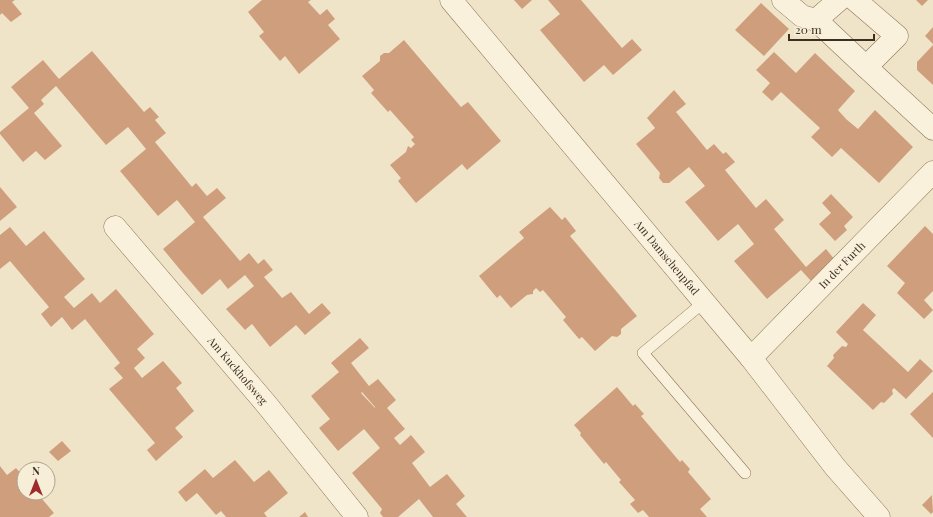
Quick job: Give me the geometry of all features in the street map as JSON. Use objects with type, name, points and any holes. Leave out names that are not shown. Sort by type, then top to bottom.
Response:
[{"type":"street","name":"Am Damschenpfad","points":[[451,0],[751,358],[835,467],[877,516]]},
{"type":"street","points":[[783,0],[802,16],[816,20],[933,129]]},
{"type":"street","points":[[816,20],[839,0]]},
{"type":"street","points":[[855,0],[897,36],[866,67]]},
{"type":"street","name":"In der Furth","points":[[751,358],[933,172]]},
{"type":"street","name":"Am Kuckhofsweg","points":[[115,227],[267,405],[357,517]]},
{"type":"lane","points":[[704,302],[643,353],[745,473]]},
{"type":"building","points":[[0,0],[15,0],[12,2],[22,14],[11,22],[2,13],[0,15]]},
{"type":"building","points":[[262,0],[311,0],[308,2],[320,15],[327,9],[335,19],[328,25],[340,39],[299,74],[285,56],[280,61],[259,36],[264,32],[248,12]]},
{"type":"building","points":[[514,0],[532,0],[522,9]]},
{"type":"building","points":[[548,0],[581,0],[622,48],[632,39],[642,50],[613,75],[604,65],[584,82],[540,30],[560,14]]},
{"type":"building","points":[[916,0],[928,0],[922,6]]},
{"type":"building","points":[[761,3],[789,29],[764,56],[735,30]]},
{"type":"building","points":[[933,27],[933,44],[925,36]]},
{"type":"building","points":[[404,40],[461,107],[468,102],[501,141],[467,170],[462,164],[416,203],[398,181],[401,178],[390,165],[406,152],[408,146],[411,148],[415,144],[411,140],[414,137],[390,110],[388,112],[371,93],[374,90],[362,76],[380,61],[380,56],[384,53],[389,53]]},
{"type":"building","points":[[933,45],[933,85],[917,70],[917,62]]},
{"type":"building","points":[[92,51],[144,112],[150,107],[159,117],[155,120],[166,133],[155,142],[192,187],[196,183],[207,196],[217,188],[226,198],[203,217],[240,261],[249,253],[258,264],[264,259],[273,270],[264,277],[282,298],[291,292],[309,314],[322,303],[331,313],[305,335],[296,325],[270,347],[252,324],[245,330],[226,309],[254,286],[245,275],[228,289],[220,279],[202,295],[182,272],[163,249],[195,222],[177,200],[158,216],[120,171],[146,149],[128,127],[106,145],[56,86],[41,100],[44,104],[34,113],[62,146],[45,160],[36,151],[23,162],[0,134],[0,132],[29,108],[11,87],[43,60],[59,79]]},
{"type":"building","points":[[774,52],[796,73],[815,53],[855,91],[838,110],[846,119],[858,129],[875,110],[913,147],[879,183],[841,148],[832,157],[811,137],[820,128],[781,92],[772,101],[762,92],[770,83],[756,70]]},
{"type":"building","points":[[674,90],[686,104],[676,112],[707,150],[714,144],[723,154],[726,152],[735,162],[725,170],[756,208],[766,199],[784,220],[774,229],[806,267],[826,249],[835,260],[811,281],[801,270],[767,299],[734,261],[754,244],[738,224],[718,241],[685,202],[705,186],[689,167],[669,183],[663,183],[659,178],[660,173],[636,144],[655,128],[647,118]]},
{"type":"building","points":[[0,187],[17,207],[0,221]]},
{"type":"building","points":[[831,194],[853,217],[844,226],[847,230],[835,241],[819,224],[831,213],[822,203]]},
{"type":"building","points":[[550,207],[562,220],[565,217],[576,231],[570,236],[637,316],[621,329],[621,334],[617,337],[612,336],[595,351],[582,337],[579,339],[563,320],[566,317],[543,290],[540,292],[536,288],[533,291],[533,294],[527,295],[511,308],[500,295],[497,298],[479,276],[524,238],[519,232]]},
{"type":"building","points":[[925,226],[933,234],[933,291],[924,300],[933,310],[924,319],[897,293],[905,283],[887,266]]},
{"type":"building","points":[[10,227],[26,246],[44,231],[85,279],[64,297],[74,308],[92,293],[100,303],[116,289],[154,334],[137,349],[145,358],[134,368],[142,378],[163,361],[182,383],[176,388],[194,411],[175,428],[183,437],[156,461],[147,450],[155,443],[109,389],[123,378],[114,368],[120,363],[85,319],[72,330],[62,317],[51,327],[41,314],[49,307],[10,261],[0,269],[0,235]]},
{"type":"building","points":[[863,303],[876,315],[863,330],[908,372],[920,359],[933,371],[906,399],[894,388],[892,390],[893,394],[884,403],[881,402],[873,410],[827,366],[834,358],[833,355],[842,346],[846,347],[848,344],[836,332]]},
{"type":"building","points":[[360,338],[369,348],[351,363],[369,386],[378,379],[396,400],[387,408],[405,429],[394,438],[400,445],[411,435],[425,452],[412,463],[430,487],[447,474],[465,496],[456,504],[467,517],[433,517],[419,499],[398,517],[383,517],[380,513],[382,509],[352,473],[380,448],[364,429],[338,451],[319,428],[330,419],[311,396],[339,372],[331,363]],"holes":[[[362,392],[375,407],[361,393]]]},
{"type":"building","points":[[617,387],[633,406],[635,404],[644,414],[641,416],[680,462],[682,460],[690,469],[688,472],[711,499],[700,509],[707,517],[649,517],[643,510],[638,513],[630,504],[635,500],[619,482],[621,480],[606,462],[604,464],[580,435],[581,433],[574,425]]},
{"type":"building","points":[[933,392],[933,438],[910,414]]},
{"type":"building","points":[[62,441],[71,451],[58,461],[49,452]]},
{"type":"building","points":[[235,460],[254,482],[269,470],[288,493],[264,513],[267,517],[226,517],[221,511],[216,515],[197,493],[186,502],[178,492],[205,469],[213,478]]},
{"type":"building","points":[[0,466],[7,475],[16,468],[16,501],[44,501],[54,513],[49,517],[0,517]]},
{"type":"building","points":[[932,495],[933,512],[931,514],[922,505]]},
{"type":"building","points":[[305,512],[308,517],[299,517]]}]
